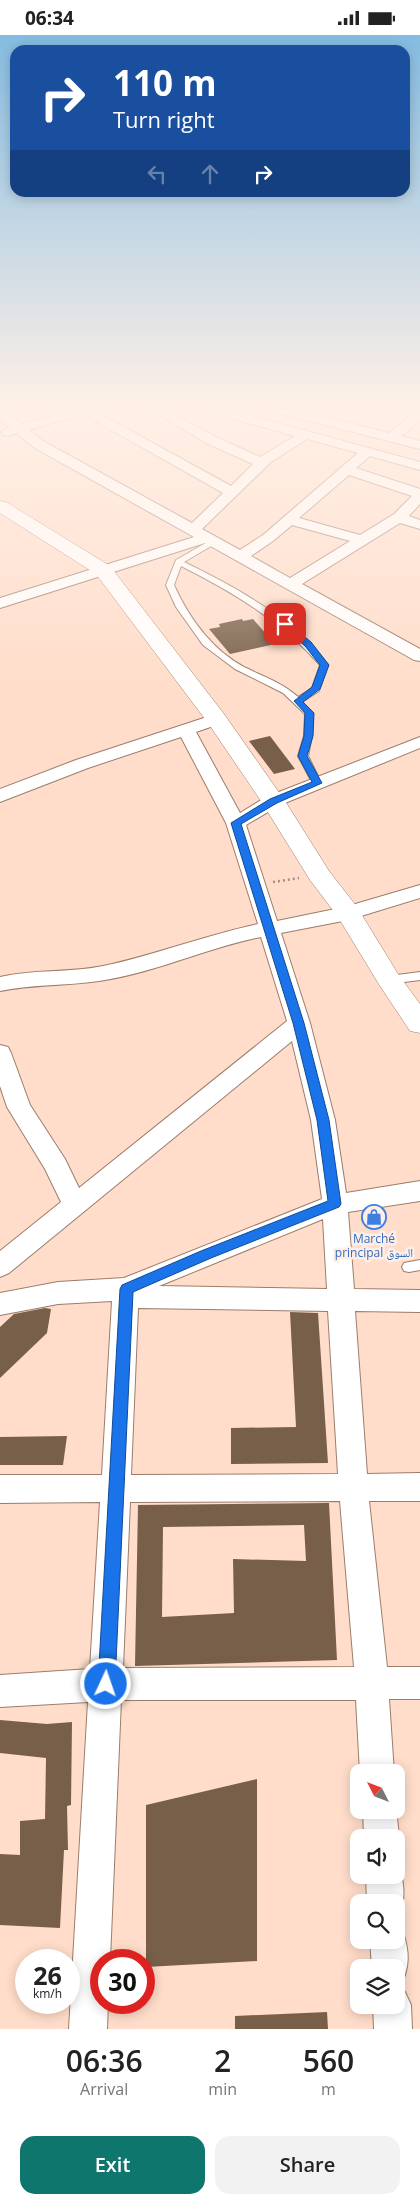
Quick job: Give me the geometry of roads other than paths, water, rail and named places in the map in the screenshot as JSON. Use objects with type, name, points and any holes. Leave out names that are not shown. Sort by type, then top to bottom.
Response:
[{"type":"street","points":[[144,503],[420,656]]},
{"type":"street","points":[[0,603],[205,537],[225,503]]},
{"type":"street","points":[[240,556],[268,538],[309,503]]},
{"type":"street","points":[[291,584],[399,517],[412,503]]},
{"type":"street","points":[[0,506],[62,543],[102,570],[216,719],[273,801],[318,875],[348,913],[389,980],[420,1024]]},
{"type":"street","points":[[399,517],[420,525]]},
{"type":"street","points":[[290,520],[362,540]]},
{"type":"street","points":[[0,796],[91,761],[216,719]]},
{"type":"street","points":[[186,730],[236,823],[299,1023],[323,1120],[335,1204],[353,1486],[372,1683],[376,1764]]},
{"type":"street","points":[[236,823],[273,801],[420,742]]},
{"type":"street","points":[[0,984],[18,980],[99,974],[148,964],[224,938],[348,913],[420,891]]},
{"type":"street","points":[[0,1266],[299,1023]]},
{"type":"street","points":[[0,1053],[19,1107],[56,1166],[75,1205]]},
{"type":"street","points":[[127,1293],[206,1255],[335,1204],[420,1191]]},
{"type":"street","points":[[5,1306],[58,1293],[127,1293],[341,1301],[420,1301]]},
{"type":"street","points":[[88,2029],[127,1293]]},
{"type":"street","points":[[0,1489],[420,1487]]},
{"type":"street","points":[[0,1691],[106,1684],[420,1683]]},
{"type":"street","points":[[392,2014],[393,2029]]},
{"type":"lane","points":[[205,537],[194,552],[179,562],[170,585],[180,607],[206,643],[238,667],[286,691],[309,713],[308,736],[303,756],[317,783]]},
{"type":"lane","points":[[179,562],[234,589],[285,624],[308,644],[324,665],[316,689],[298,701]]},
{"type":"lane","points":[[389,980],[420,976]]},
{"type":"place","name":"Marché principal السوق","points":[[374,1217]]}]
